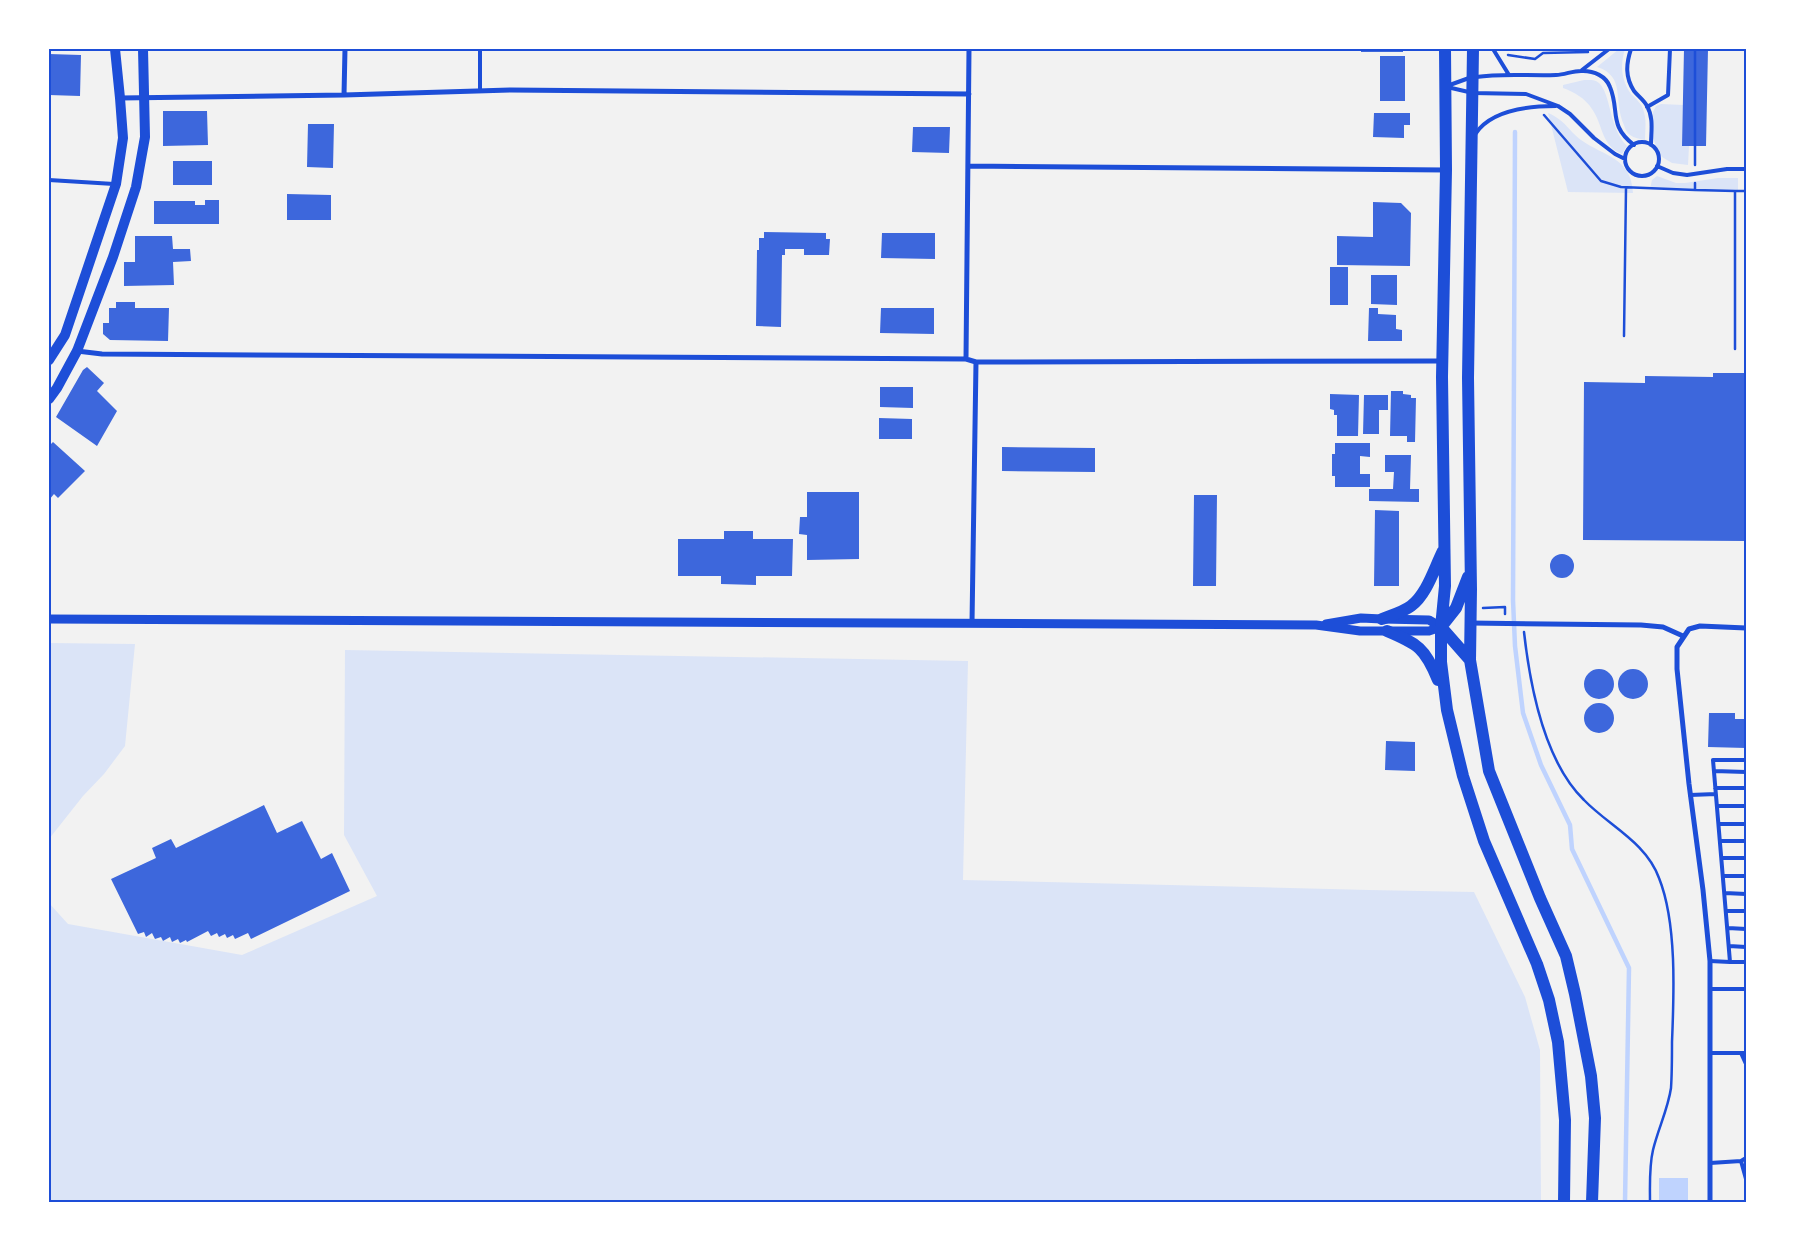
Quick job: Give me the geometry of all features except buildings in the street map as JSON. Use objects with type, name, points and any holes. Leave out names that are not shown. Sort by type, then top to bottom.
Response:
[{"type":"main road","points":[[49,360],[65,335],[116,184],[122,138],[115,49]]},
{"type":"main road","points":[[49,399],[57,388],[76,351],[113,256],[136,187],[145,137],[143,49]]},
{"type":"main road","points":[[1445,49],[1446,170],[1442,361],[1445,586],[1441,627],[1441,662],[1446,700],[1463,776],[1484,841],[1537,964],[1549,1000],[1558,1042],[1565,1120],[1564,1202]]},
{"type":"main road","points":[[1473,49],[1468,378],[1471,568],[1470,660],[1489,771],[1540,898],[1566,956],[1577,1003],[1591,1076],[1594,1118],[1592,1202]]},
{"type":"main road","points":[[1382,618],[1405,609],[1416,601],[1444,549]]},
{"type":"main road","points":[[1441,627],[1456,608],[1471,568]]},
{"type":"main road","points":[[1441,627],[1470,660]]},
{"type":"main road","points":[[1387,631],[1409,640],[1425,653],[1446,700]]},
{"type":"street","points":[[344,95],[345,49]]},
{"type":"street","points":[[966,359],[970,49]]},
{"type":"street","points":[[120,98],[480,91],[969,94]]},
{"type":"street","points":[[968,166],[1446,170]]},
{"type":"street","points":[[76,351],[102,354],[966,359],[976,362],[1442,361]]},
{"type":"street","points":[[972,623],[976,362]]},
{"type":"street","points":[[1316,626],[1361,618],[1382,618],[1429,620],[1441,627]]},
{"type":"street","points":[[49,619],[1316,626],[1360,631],[1429,632],[1441,627]]},
{"type":"street","points":[[1470,623],[1641,625],[1662,627],[1683,636]]},
{"type":"street","points":[[1710,1202],[1710,961],[1703,890],[1690,795],[1677,669],[1677,647],[1689,629],[1700,626],[1746,628]]},
{"type":"lane","points":[[480,49],[480,91]]},
{"type":"lane","points":[[1493,49],[1510,75]]},
{"type":"lane","points":[[1445,87],[1473,77],[1494,75],[1562,75],[1582,70],[1609,49]]},
{"type":"lane","points":[[1631,49],[1626,71],[1629,81],[1647,107],[1652,122],[1650,145]]},
{"type":"lane","points":[[1647,107],[1668,95],[1670,49]]},
{"type":"lane","points":[[1582,70],[1601,74],[1610,86],[1617,124],[1623,137],[1634,145]]},
{"type":"lane","points":[[1445,87],[1473,93],[1526,94],[1558,106],[1570,114],[1594,138],[1625,159]]},
{"type":"lane","points":[[1472,139],[1480,128],[1491,119],[1530,106],[1558,106]]},
{"type":"lane","points":[[1642,143],[1650,145],[1656,150],[1658,155],[1657,166],[1650,174],[1640,176],[1630,171],[1627,166],[1625,159],[1628,150],[1634,145],[1642,143]]},
{"type":"lane","points":[[1657,166],[1673,172],[1695,174],[1727,169],[1746,169]]},
{"type":"lane","points":[[49,180],[116,184]]},
{"type":"lane","points":[[1730,962],[1713,760],[1746,760]]},
{"type":"lane","points":[[1714,772],[1746,772]]},
{"type":"lane","points":[[1716,788],[1746,788]]},
{"type":"lane","points":[[1690,795],[1716,794]]},
{"type":"lane","points":[[1717,806],[1746,806]]},
{"type":"lane","points":[[1719,824],[1746,824]]},
{"type":"lane","points":[[1720,841],[1746,841]]},
{"type":"lane","points":[[1722,858],[1746,858]]},
{"type":"lane","points":[[1723,876],[1746,876]]},
{"type":"lane","points":[[1725,893],[1746,894]]},
{"type":"lane","points":[[1726,911],[1746,911]]},
{"type":"lane","points":[[1728,928],[1746,929]]},
{"type":"lane","points":[[1729,946],[1746,947]]},
{"type":"lane","points":[[1710,961],[1746,962]]},
{"type":"lane","points":[[1710,989],[1746,989]]},
{"type":"lane","points":[[1710,1053],[1744,1053],[1746,1064]]},
{"type":"lane","points":[[1710,1163],[1741,1161],[1746,1158]]},
{"type":"lane","points":[[1741,1161],[1746,1179]]},
{"type":"path","points":[[1504,51],[1508,55],[1534,58],[1543,53],[1588,53],[1593,49]]},
{"type":"path","points":[[1695,49],[1695,190]]},
{"type":"path","points":[[1541,112],[1602,180],[1626,188],[1746,191]]},
{"type":"path","points":[[1624,336],[1626,188]]},
{"type":"path","points":[[1734,191],[1735,349]]},
{"type":"path","points":[[1485,607],[1505,607],[1502,623]]},
{"type":"path","points":[[1523,623],[1535,698],[1556,759],[1567,781],[1583,800],[1637,844],[1648,857],[1659,876],[1664,893],[1670,924],[1674,1002],[1670,1088],[1651,1161],[1650,1202]]},
{"type":"shaded area","points":[[1619,49],[1625,49],[1622,61],[1623,78],[1631,94],[1641,105],[1644,113],[1646,124],[1645,140],[1633,137],[1627,132],[1621,116],[1617,90],[1612,76],[1597,67]]},
{"type":"shaded area","points":[[1584,80],[1596,81],[1603,88],[1613,121],[1621,139],[1627,146],[1622,154],[1610,146],[1596,115],[1589,105],[1579,96],[1563,88],[1563,85]]},
{"type":"shaded area","points":[[1661,104],[1683,105],[1682,146],[1689,146],[1688,165],[1672,163],[1662,157],[1656,146],[1653,138],[1653,112],[1656,106]]},
{"type":"shaded area","points":[[1548,113],[1562,122],[1581,140],[1622,165],[1631,181],[1633,193],[1568,192]]},
{"type":"shaded area","points":[[1657,176],[1676,183],[1718,178],[1738,178],[1738,191],[1650,189],[1652,180]]},
{"type":"shaded area","points":[[49,643],[135,644],[125,746],[49,839]]},
{"type":"shaded area","points":[[345,650],[968,661],[963,880],[1474,892],[1525,997],[1540,1050],[1541,1202],[49,1202],[49,903],[68,924],[242,955],[377,896],[344,835]]},
{"type":"water","points":[[1659,1178],[1688,1178],[1688,1202],[1659,1202]]},
{"type":"waterway","points":[[1515,132],[1513,600],[1515,646],[1523,713],[1541,765],[1570,825],[1572,849],[1629,968],[1625,1202]]}]
